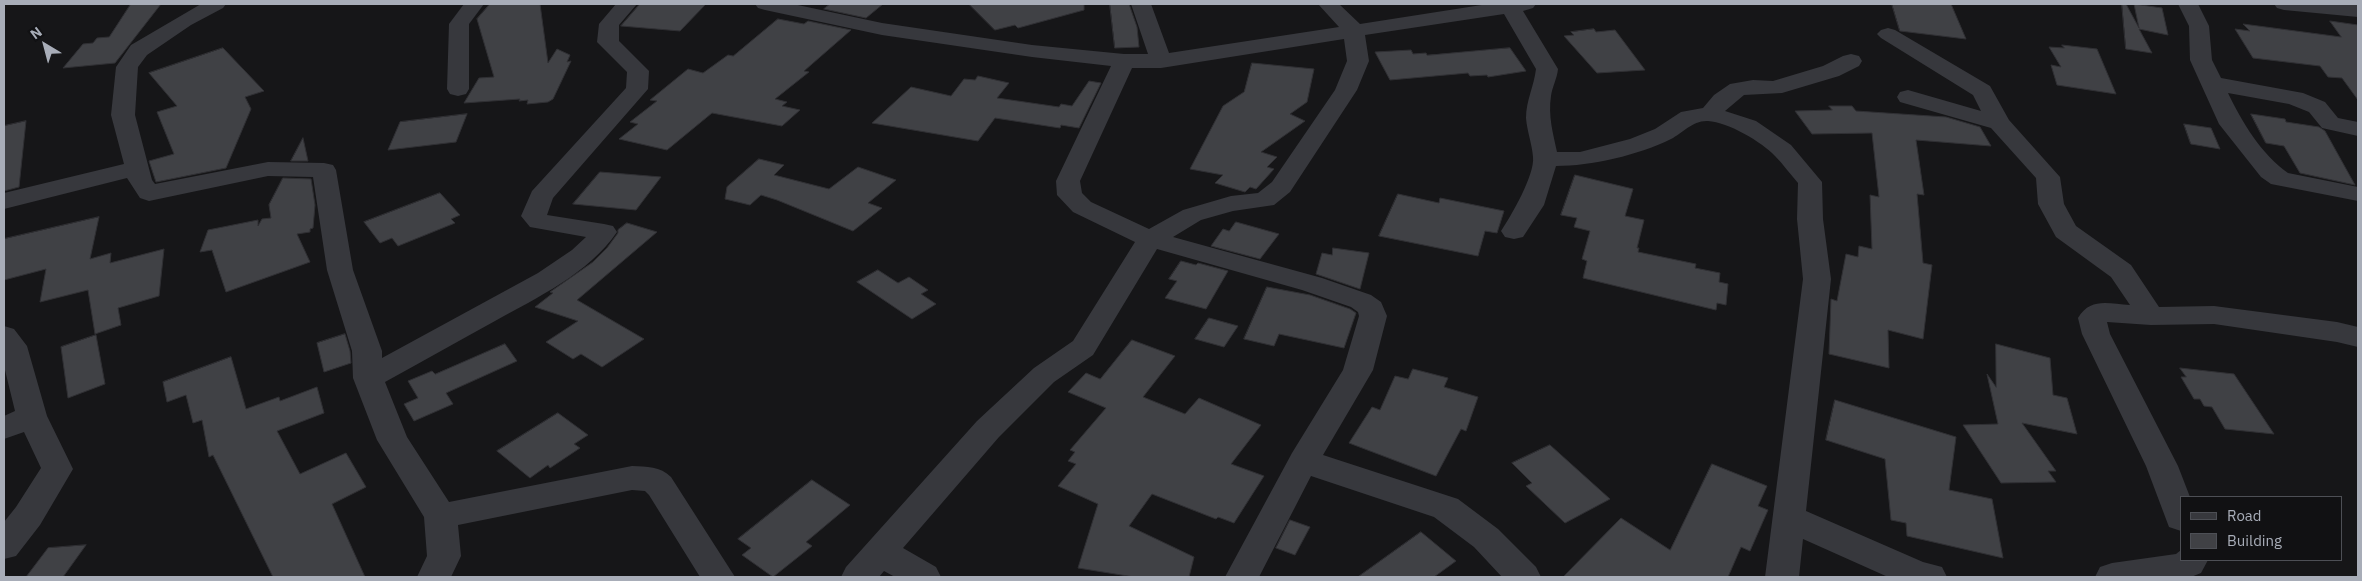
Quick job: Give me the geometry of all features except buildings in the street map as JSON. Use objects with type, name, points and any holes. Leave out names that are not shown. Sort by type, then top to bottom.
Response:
[{"type":"street","points":[[216,4],[184,21],[139,50],[127,67],[123,115],[140,180],[149,193],[268,169],[324,170],[340,270],[367,351],[368,378],[393,440],[441,516],[444,556],[434,577]]},
{"type":"street","points":[[458,89],[457,48],[459,24],[474,4]]},
{"type":"street","points":[[368,378],[552,276],[588,250],[600,238],[604,232],[538,222],[534,216],[541,196],[637,89],[638,71],[608,42],[609,24],[627,4]]},
{"type":"street","points":[[771,4],[882,29],[1032,51],[1124,61],[1161,61],[1480,7],[1518,5],[1547,69],[1546,79],[1540,94],[1538,119],[1546,159],[1531,205],[1514,231]]},
{"type":"street","points":[[1142,4],[1161,61]]},
{"type":"street","points":[[858,577],[988,429],[1044,375],[1083,348],[1150,239],[1192,215],[1231,204],[1265,200],[1281,187],[1346,90],[1358,61],[1353,29],[1328,4]]},
{"type":"street","points":[[2188,4],[2199,26],[2201,60],[2214,84],[2231,124],[2270,172],[2280,179],[2358,194]]},
{"type":"street","points":[[2284,4],[2358,11]]},
{"type":"street","points":[[1888,34],[1982,91],[1999,123],[2048,177],[2051,204],[2065,230],[2121,271],[2151,316]]},
{"type":"street","points":[[1124,61],[1068,181],[1070,195],[1082,207],[1150,239],[1312,284],[1361,301],[1371,308],[1373,316],[1358,370],[1303,461],[1242,577]]},
{"type":"street","points":[[1710,114],[1722,100],[1738,89],[1753,87],[1774,88],[1831,71],[1851,61]]},
{"type":"street","points":[[2214,84],[2295,98],[2316,107],[2330,123],[2340,127],[2358,129]]},
{"type":"street","points":[[1908,97],[1999,123]]},
{"type":"street","points":[[1546,159],[1580,159],[1638,144],[1663,134],[1689,117],[1710,114],[1748,126],[1783,150],[1810,182],[1810,219],[1817,279],[1782,577]]},
{"type":"street","points":[[4,201],[138,168]]},
{"type":"street","points":[[2180,515],[2162,466],[2096,334],[2092,318],[2097,312],[2151,316],[2214,315],[2328,330],[2358,338]]},
{"type":"street","points":[[4,336],[13,346],[32,416],[57,469],[28,516],[4,546]]},
{"type":"street","points":[[4,428],[32,416]]},
{"type":"street","points":[[1303,461],[1446,508],[1486,538],[1524,577]]},
{"type":"street","points":[[441,516],[632,478],[653,479],[660,486],[718,577]]},
{"type":"street","points":[[1789,518],[1919,576],[1930,577]]},
{"type":"street","points":[[881,552],[924,577]]},
{"type":"street","points":[[2112,577],[2180,567],[2189,564],[2190,561]]}]
